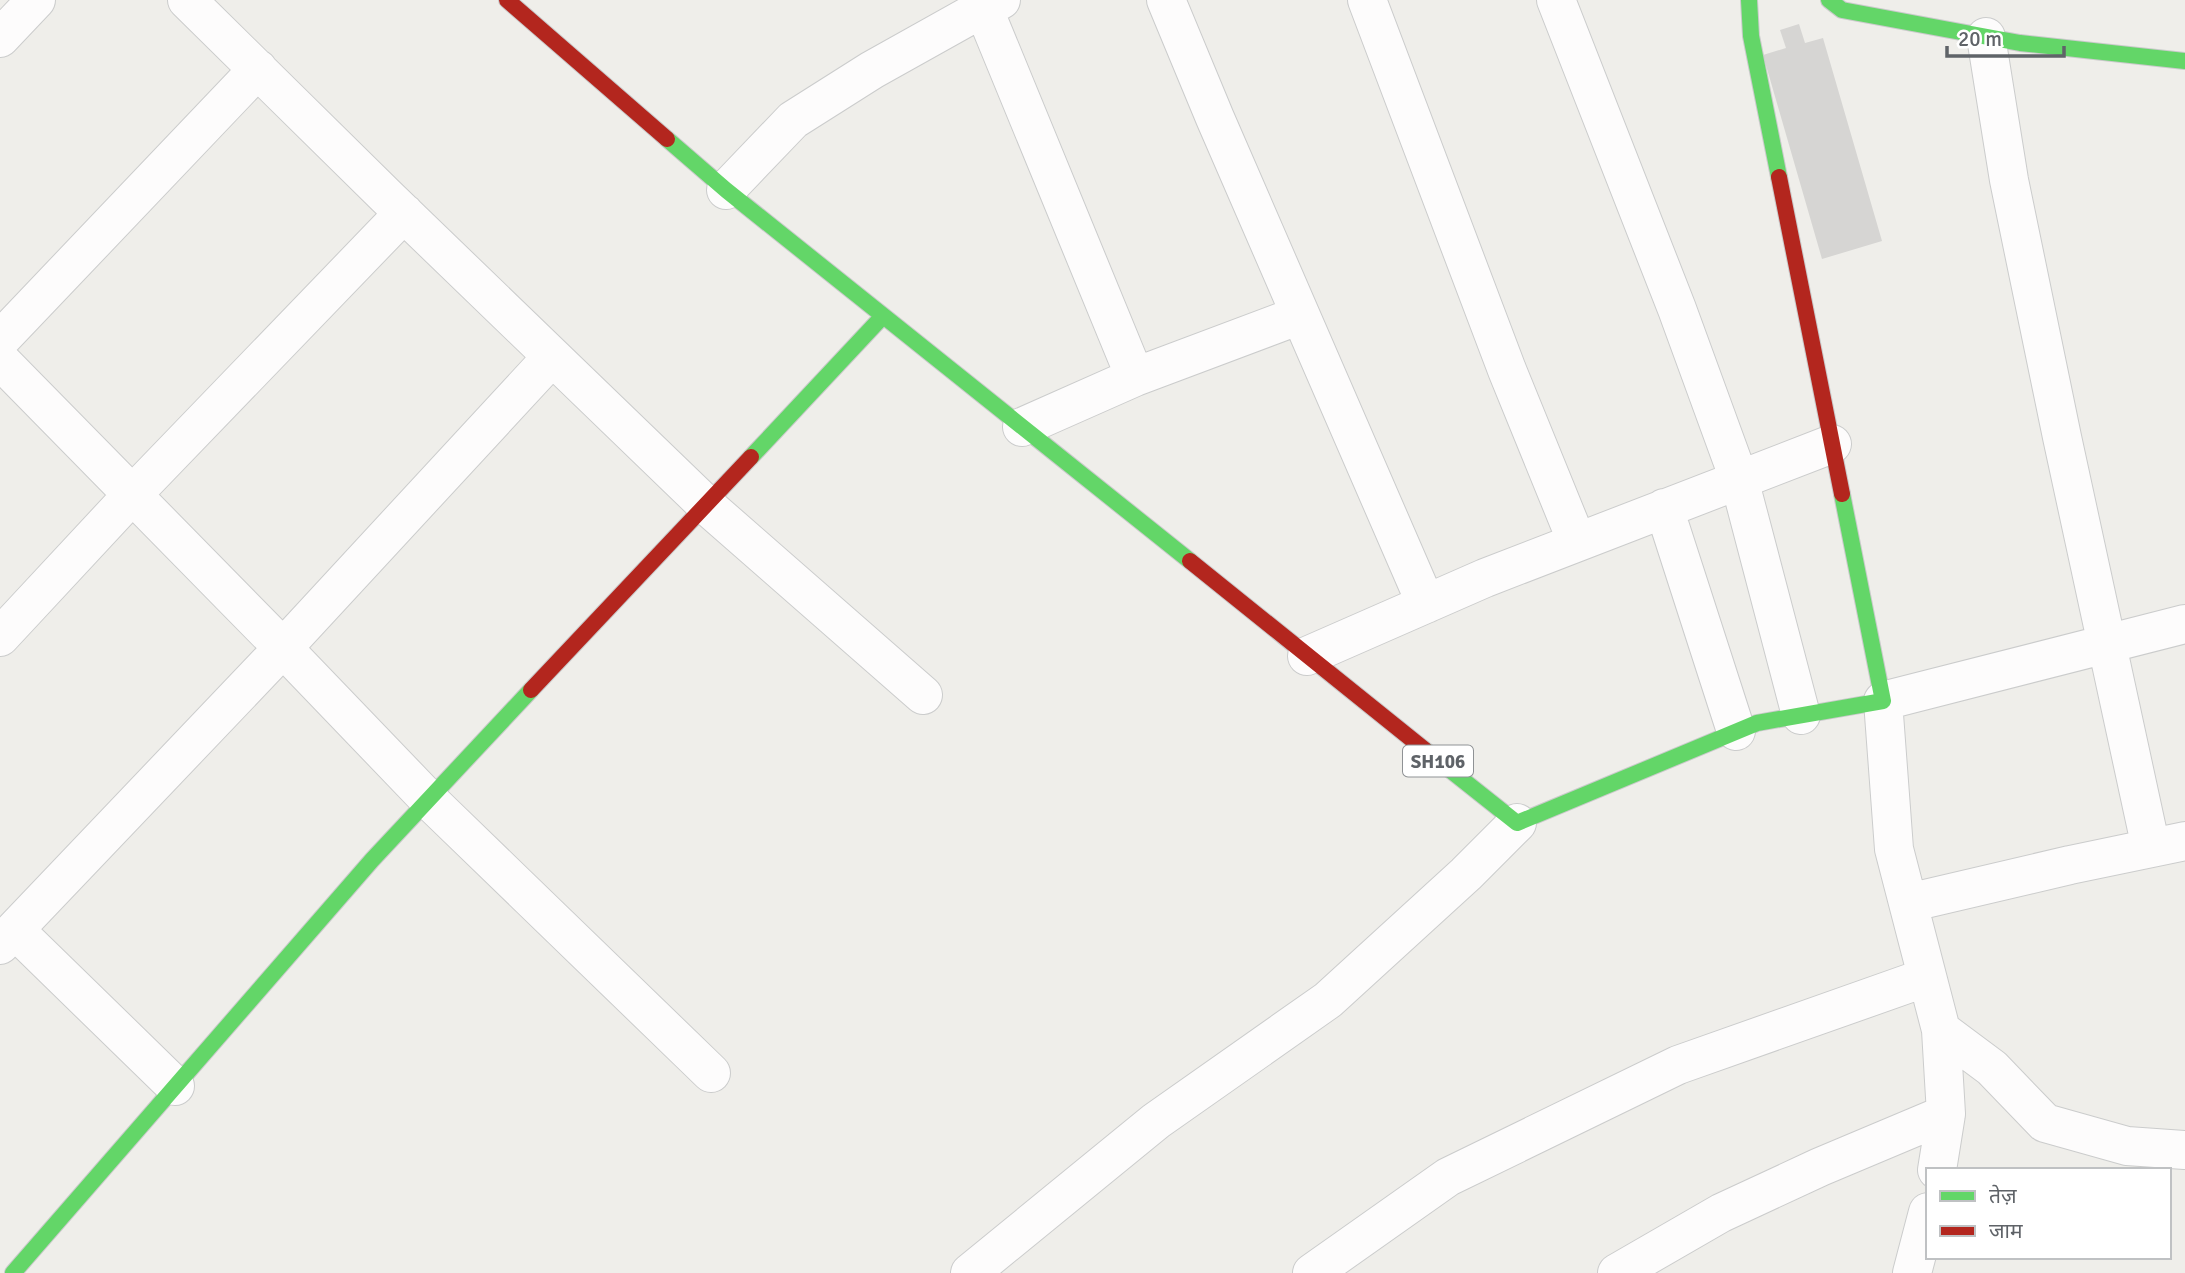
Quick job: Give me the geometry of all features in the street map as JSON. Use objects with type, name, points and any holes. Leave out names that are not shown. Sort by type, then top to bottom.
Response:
[{"type":"main road","name":"SH106","points":[[507,0],[726,190],[1517,823]]},
{"type":"main road","points":[[1517,823],[1757,723],[1883,701],[1751,36],[1749,0]]},
{"type":"main road","points":[[1829,0],[1842,9],[2020,43],[2185,61]]},
{"type":"main road","points":[[13,1273],[372,860],[883,316]]},
{"type":"street","points":[[0,38],[36,0]]},
{"type":"street","points":[[187,0],[706,505],[923,695]]},
{"type":"street","points":[[1166,0],[1214,118],[1426,604]]},
{"type":"street","points":[[1367,0],[1507,370],[1577,542]]},
{"type":"street","points":[[1556,0],[1677,309],[1739,479],[1801,715]]},
{"type":"street","points":[[726,190],[793,120],[872,70],[988,3],[1135,377]]},
{"type":"street","points":[[1908,903],[2168,845],[2106,644],[2009,180],[1986,37]]},
{"type":"street","points":[[0,340],[258,69]]},
{"type":"street","points":[[0,638],[133,494],[404,213]]},
{"type":"street","points":[[1022,427],[1135,377],[1300,315]]},
{"type":"street","points":[[175,1086],[7,937],[283,648],[552,357]]},
{"type":"street","points":[[0,360],[429,800],[711,1073]]},
{"type":"street","points":[[1307,656],[1577,542],[1832,444]]},
{"type":"street","points":[[1664,508],[1736,731]]},
{"type":"street","points":[[1937,1168],[1946,1114],[1941,1030],[1894,849],[1883,701],[2185,624]]},
{"type":"street","points":[[970,1273],[1156,1121],[1328,1000],[1466,874],[1517,823]]},
{"type":"street","points":[[1312,1273],[1448,1177],[1666,1070],[1927,977]]},
{"type":"street","points":[[1941,1030],[1992,1068],[2045,1123],[2127,1146],[2185,1150]]},
{"type":"street","points":[[1617,1273],[1721,1213],[1820,1167],[1946,1114]]},
{"type":"street","points":[[1912,1273],[1926,1220]]},
{"type":"building","points":[[1799,24],[1805,43],[1823,38],[1882,241],[1822,259],[1763,55],[1786,48],[1780,30]]},
{"type":"traffic: fast","points":[[1749,0],[1751,36],[1779,177]]},
{"type":"traffic: fast","points":[[1829,0],[1842,10],[2020,43],[2185,61]]},
{"type":"traffic: fast","points":[[667,139],[726,190],[1190,561]]},
{"type":"traffic: fast","points":[[751,457],[883,316]]},
{"type":"traffic: fast","points":[[1425,750],[1517,823],[1757,723],[1883,701],[1842,494]]},
{"type":"traffic: fast","points":[[13,1273],[372,860],[531,690]]},
{"type":"traffic: jam","points":[[507,0],[667,139]]},
{"type":"traffic: jam","points":[[1779,177],[1842,494]]},
{"type":"traffic: jam","points":[[531,690],[751,457]]},
{"type":"traffic: jam","points":[[1190,561],[1425,750]]}]
